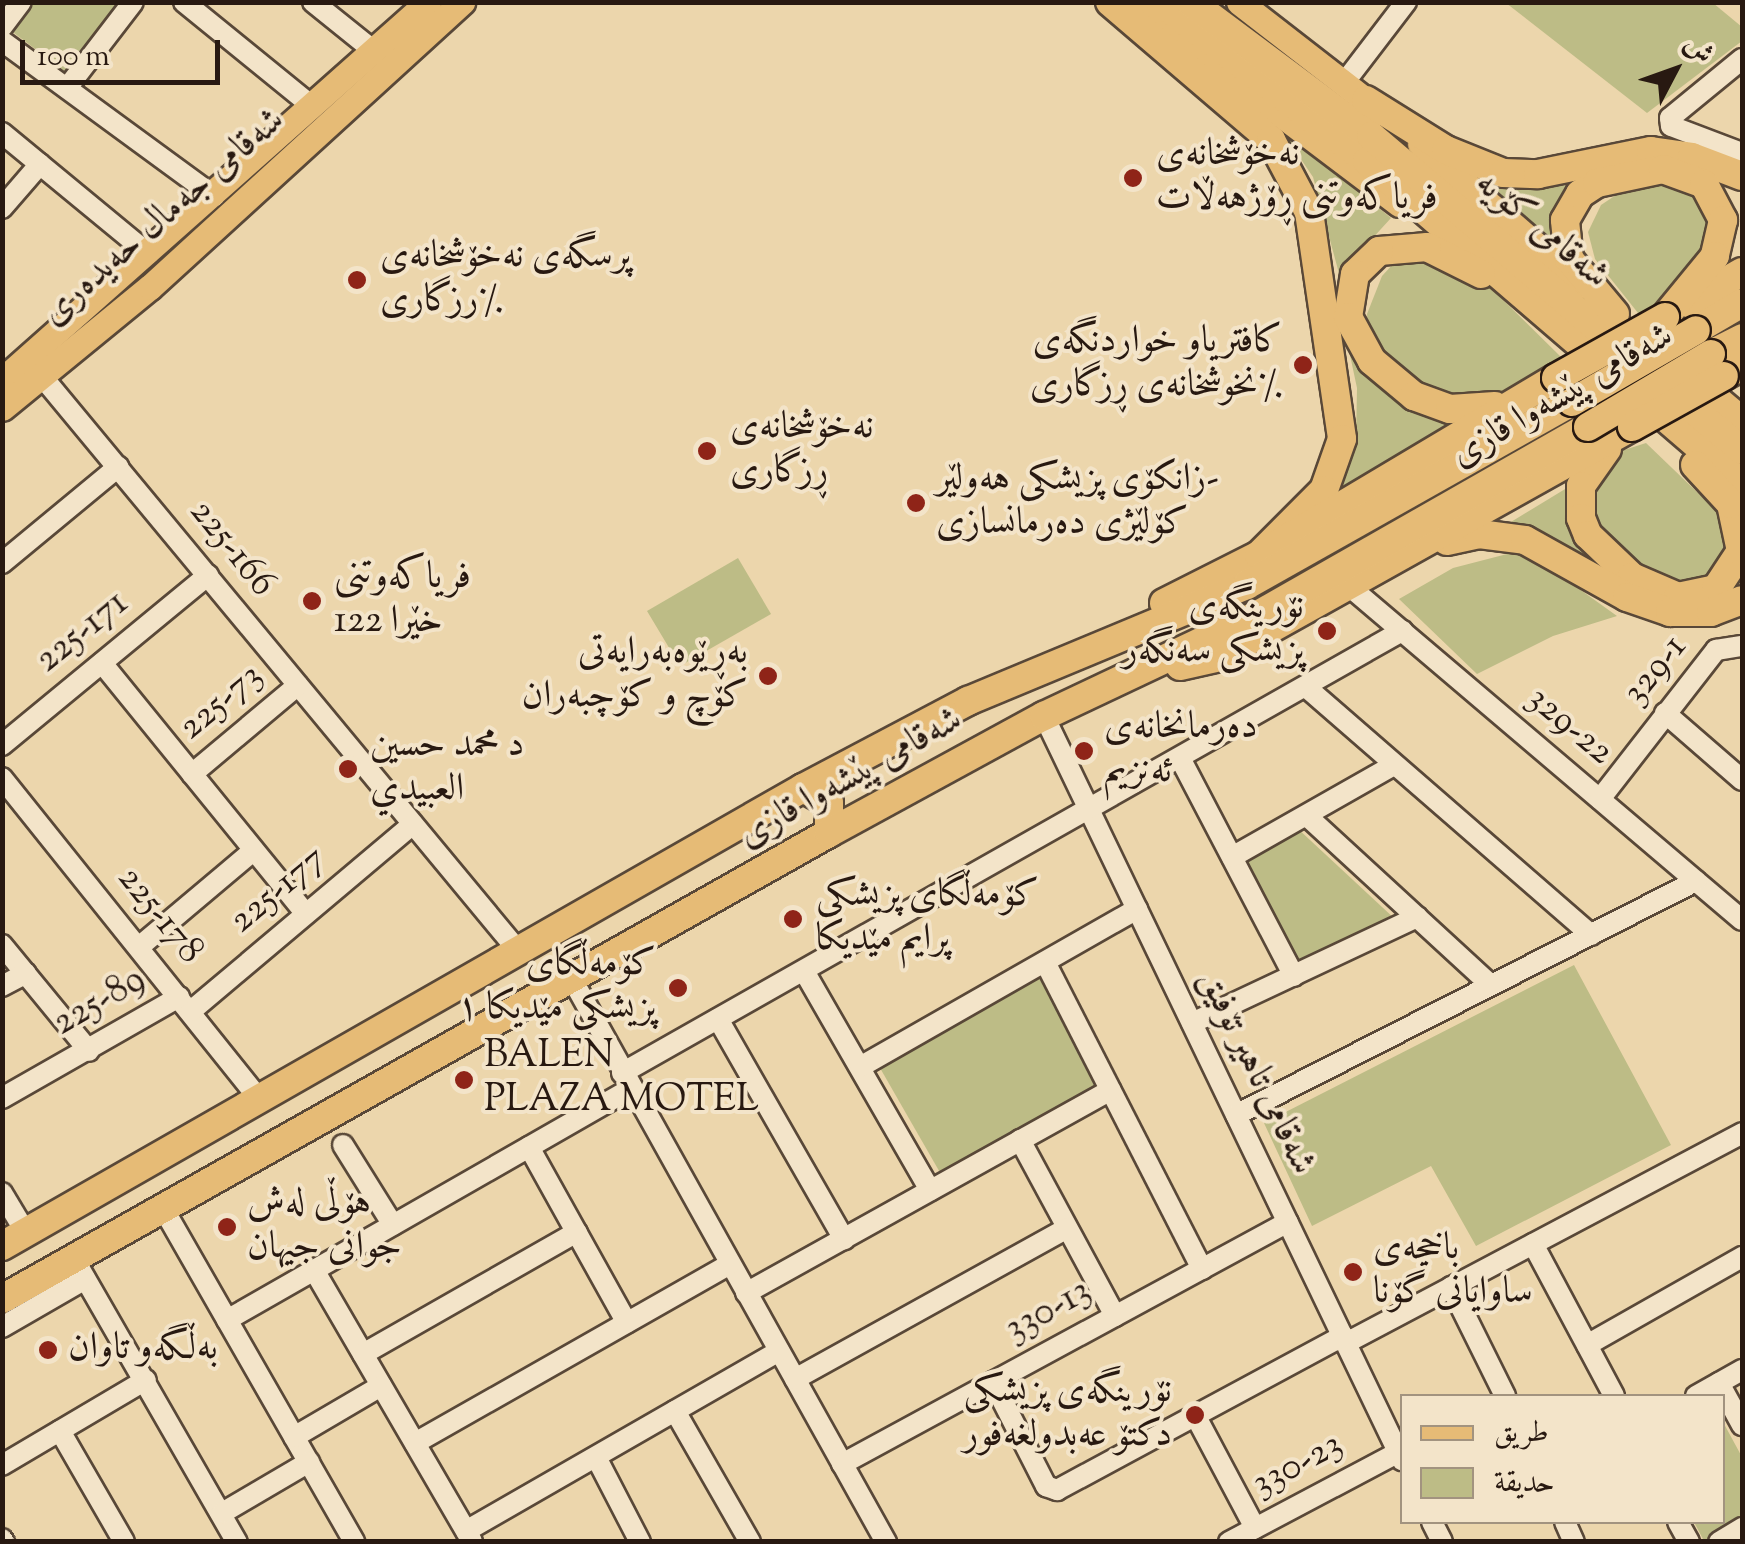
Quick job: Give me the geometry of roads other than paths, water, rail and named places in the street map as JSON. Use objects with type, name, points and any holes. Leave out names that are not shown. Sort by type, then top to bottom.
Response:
[{"type":"highway","points":[[1110,2],[1271,140],[1310,212],[1342,439],[1324,490],[1259,554]]},
{"type":"highway","name":"شەقامی کۆیە","points":[[1160,2],[1367,161],[1552,319],[1594,325],[1666,422],[1742,484]]},
{"type":"highway","name":"شەقامی کۆیە","points":[[1191,2],[1370,136],[1742,450]]},
{"type":"highway","points":[[1355,92],[1446,150],[1503,173],[1538,174],[1650,151],[1692,156],[1742,176]]},
{"type":"highway","points":[[1594,325],[1573,266],[1566,220],[1574,202],[1597,182],[1663,169],[1704,184],[1723,220],[1715,256],[1665,317]]},
{"type":"highway","points":[[1520,398],[1463,410],[1414,396],[1358,342],[1348,317],[1350,284],[1379,251],[1428,248],[1552,319]]},
{"type":"highway","points":[[1140,630],[1169,599],[1259,554],[1520,398],[1742,272]]},
{"type":"highway","name":"شەقامی پێشەوا قازی","points":[[14,1239],[520,954],[803,788],[968,701],[1247,585],[1742,303]]},
{"type":"highway","name":"شەقامی پێشەوا قازی","points":[[2,1299],[80,1269],[163,1208],[1044,716],[1153,668],[1588,427],[1726,366],[1742,338]]},
{"type":"highway","points":[[1153,668],[1220,657],[1404,558],[1632,427],[1726,366]]},
{"type":"highway","points":[[1632,427],[1587,471],[1581,518],[1596,545],[1632,578],[1668,594],[1696,596],[1735,569],[1741,528],[1731,504],[1666,422]]},
{"type":"highway","points":[[1404,558],[1465,536],[1510,536],[1670,612],[1701,614],[1742,600]]},
{"type":"highway","points":[[803,788],[829,803],[829,833]]},
{"type":"highway","points":[[330,1060],[355,1102]]},
{"type":"main road","name":"شەقامی جەمال حەیدەری","points":[[2,408],[150,287],[389,47],[428,2]]},
{"type":"main road","name":"شەقامی جەمال حەیدەری","points":[[6,369],[149,254],[313,107],[389,47],[462,2]]},
{"type":"main road","name":"شەقامی کۆیە","points":[[1132,2],[1519,289]]},
{"type":"main road","name":"شەقامی کۆیە","points":[[1239,2],[1355,92],[1594,325]]},
{"type":"main road","points":[[1594,325],[1742,420]]},
{"type":"street","points":[[2,27],[21,2]]},
{"type":"street","points":[[67,88],[133,2]]},
{"type":"street","points":[[184,2],[313,107]]},
{"type":"street","points":[[313,2],[389,47]]},
{"type":"street","points":[[1355,92],[1406,2]]},
{"type":"street","points":[[2,40],[214,196]]},
{"type":"street","points":[[1740,67],[1670,118],[1671,126],[1742,153]]},
{"type":"street","points":[[2,133],[149,254]]},
{"type":"street","points":[[2,208],[40,164]]},
{"type":"street","name":"225-166","points":[[40,374],[520,954]]},
{"type":"street","points":[[6,553],[118,466]]},
{"type":"street","name":"225-171","points":[[2,745],[208,576]]},
{"type":"street","name":"329-22","points":[[1350,588],[1742,920]]},
{"type":"street","points":[[228,1320],[529,1147],[718,1019],[1402,631]]},
{"type":"street","name":"329-1","points":[[1600,800],[1716,650],[1740,645]]},
{"type":"street","points":[[102,663],[306,914]]},
{"type":"street","name":"225-73","points":[[192,774],[298,685]]},
{"type":"street","points":[[1306,687],[1591,934]]},
{"type":"street","points":[[1665,714],[1742,780]]},
{"type":"street","name":"شەقامی تاهیر تۆفیق","points":[[1044,716],[1400,1456]]},
{"type":"street","points":[[1180,758],[1294,976]]},
{"type":"street","points":[[1232,857],[1394,765]]},
{"type":"street","name":"225-178","points":[[2,778],[260,1100]]},
{"type":"street","points":[[1307,816],[1490,984]]},
{"type":"street","name":"225-177","points":[[185,1004],[306,914],[413,824]]},
{"type":"street","points":[[139,947],[254,850]]},
{"type":"street","points":[[1236,1115],[1696,881]]},
{"type":"street","points":[[860,1067],[1137,909]]},
{"type":"street","points":[[1192,1023],[1417,917]]},
{"type":"street","points":[[2,944],[89,1051]]},
{"type":"street","points":[[1045,962],[1202,1269]]},
{"type":"street","points":[[804,971],[930,1190]]},
{"type":"street","points":[[2,986],[26,974]]},
{"type":"street","points":[[572,979],[886,1542]]},
{"type":"street","name":"225-89","points":[[2,1098],[185,1004]]},
{"type":"street","points":[[718,1019],[844,1238]]},
{"type":"street","points":[[746,1293],[1110,1090]]},
{"type":"street","points":[[993,1382],[1046,1486],[1057,1490],[1742,1133]]},
{"type":"street","points":[[1020,1140],[1115,1316]]},
{"type":"street","points":[[343,1145],[393,1225]]},
{"type":"street","points":[[529,1147],[627,1322]]},
{"type":"street","points":[[2,1193],[14,1239]]},
{"type":"street","points":[[163,1208],[354,1542]]},
{"type":"street","name":"330-13","points":[[842,1464],[1288,1222]]},
{"type":"street","points":[[795,1380],[1067,1228]]},
{"type":"street","points":[[363,1354],[577,1232]]},
{"type":"street","points":[[1533,1244],[1613,1394]]},
{"type":"street","points":[[1588,1345],[1742,1257]]},
{"type":"street","points":[[415,1443],[730,1264]]},
{"type":"street","points":[[2,1327],[80,1269],[238,1542]]},
{"type":"street","points":[[314,1270],[469,1536],[779,1351]]},
{"type":"street","points":[[1452,1287],[1505,1394]]},
{"type":"street","points":[[1700,1394],[1742,1370]]},
{"type":"street","points":[[2,1465],[146,1380]]},
{"type":"street","points":[[1719,1383],[1725,1394]]},
{"type":"street","points":[[294,1437],[381,1386]]},
{"type":"street","points":[[1725,1394],[1742,1426]]},
{"type":"street","points":[[675,1411],[750,1542]]},
{"type":"street","points":[[1195,1415],[1254,1528]]},
{"type":"street","points":[[60,1431],[124,1542]]},
{"type":"street","name":"330-23","points":[[1229,1542],[1400,1456]]},
{"type":"street","points":[[596,1457],[640,1542]]},
{"type":"street","points":[[222,1513],[309,1462]]},
{"type":"street","points":[[1720,1542],[1742,1528]]},
{"type":"place","name":"نەخۆشخانەی فریاکەوتنی ڕۆژهەڵات","points":[[1133,178]]},
{"type":"place","name":"پرسگەی نەخۆشخانەی رزگاری٪","points":[[357,280]]},
{"type":"place","name":"كافتریاو خواردنگەی نخوشخانەی ڕزگاری٪","points":[[1303,365]]},
{"type":"place","name":"نەخۆشخانەی ڕزگاری","points":[[707,451]]},
{"type":"place","name":"زانکۆی پزیشکی هەولێر- کۆلێژی دەرمانسازی","points":[[916,503]]},
{"type":"place","name":"فریاکەوتنی خێرا 122","points":[[312,601]]},
{"type":"place","name":"نۆرینگەی پزیشکی سەنگەر","points":[[1327,631]]},
{"type":"place","name":"بەڕێوەبەرایەتی کۆچ و کۆچبەران","points":[[768,676]]},
{"type":"place","name":"دەرمانخانەی ئەنزیم","points":[[1084,751]]},
{"type":"place","name":"د محمد حسين العبيدي","points":[[348,769]]},
{"type":"place","name":"کۆمەڵگای پزیشکی پرایم مێدیکا","points":[[793,919]]},
{"type":"place","name":"کۆمەڵگای پزیشکی مێدیکا ١","points":[[678,988]]},
{"type":"place","name":"BALEN PLAZA MOTEL","points":[[464,1080]]},
{"type":"place","name":"هۆڵی لەش جوانی جیهان","points":[[227,1227]]},
{"type":"place","name":"باخچەی ساوایانی گۆنا","points":[[1353,1272]]},
{"type":"place","name":"بەڵگەو تاوان","points":[[48,1350]]},
{"type":"place","name":"نۆرینگەی پزیشکی دکتۆ عەبدولغەفور","points":[[1195,1415]]}]
